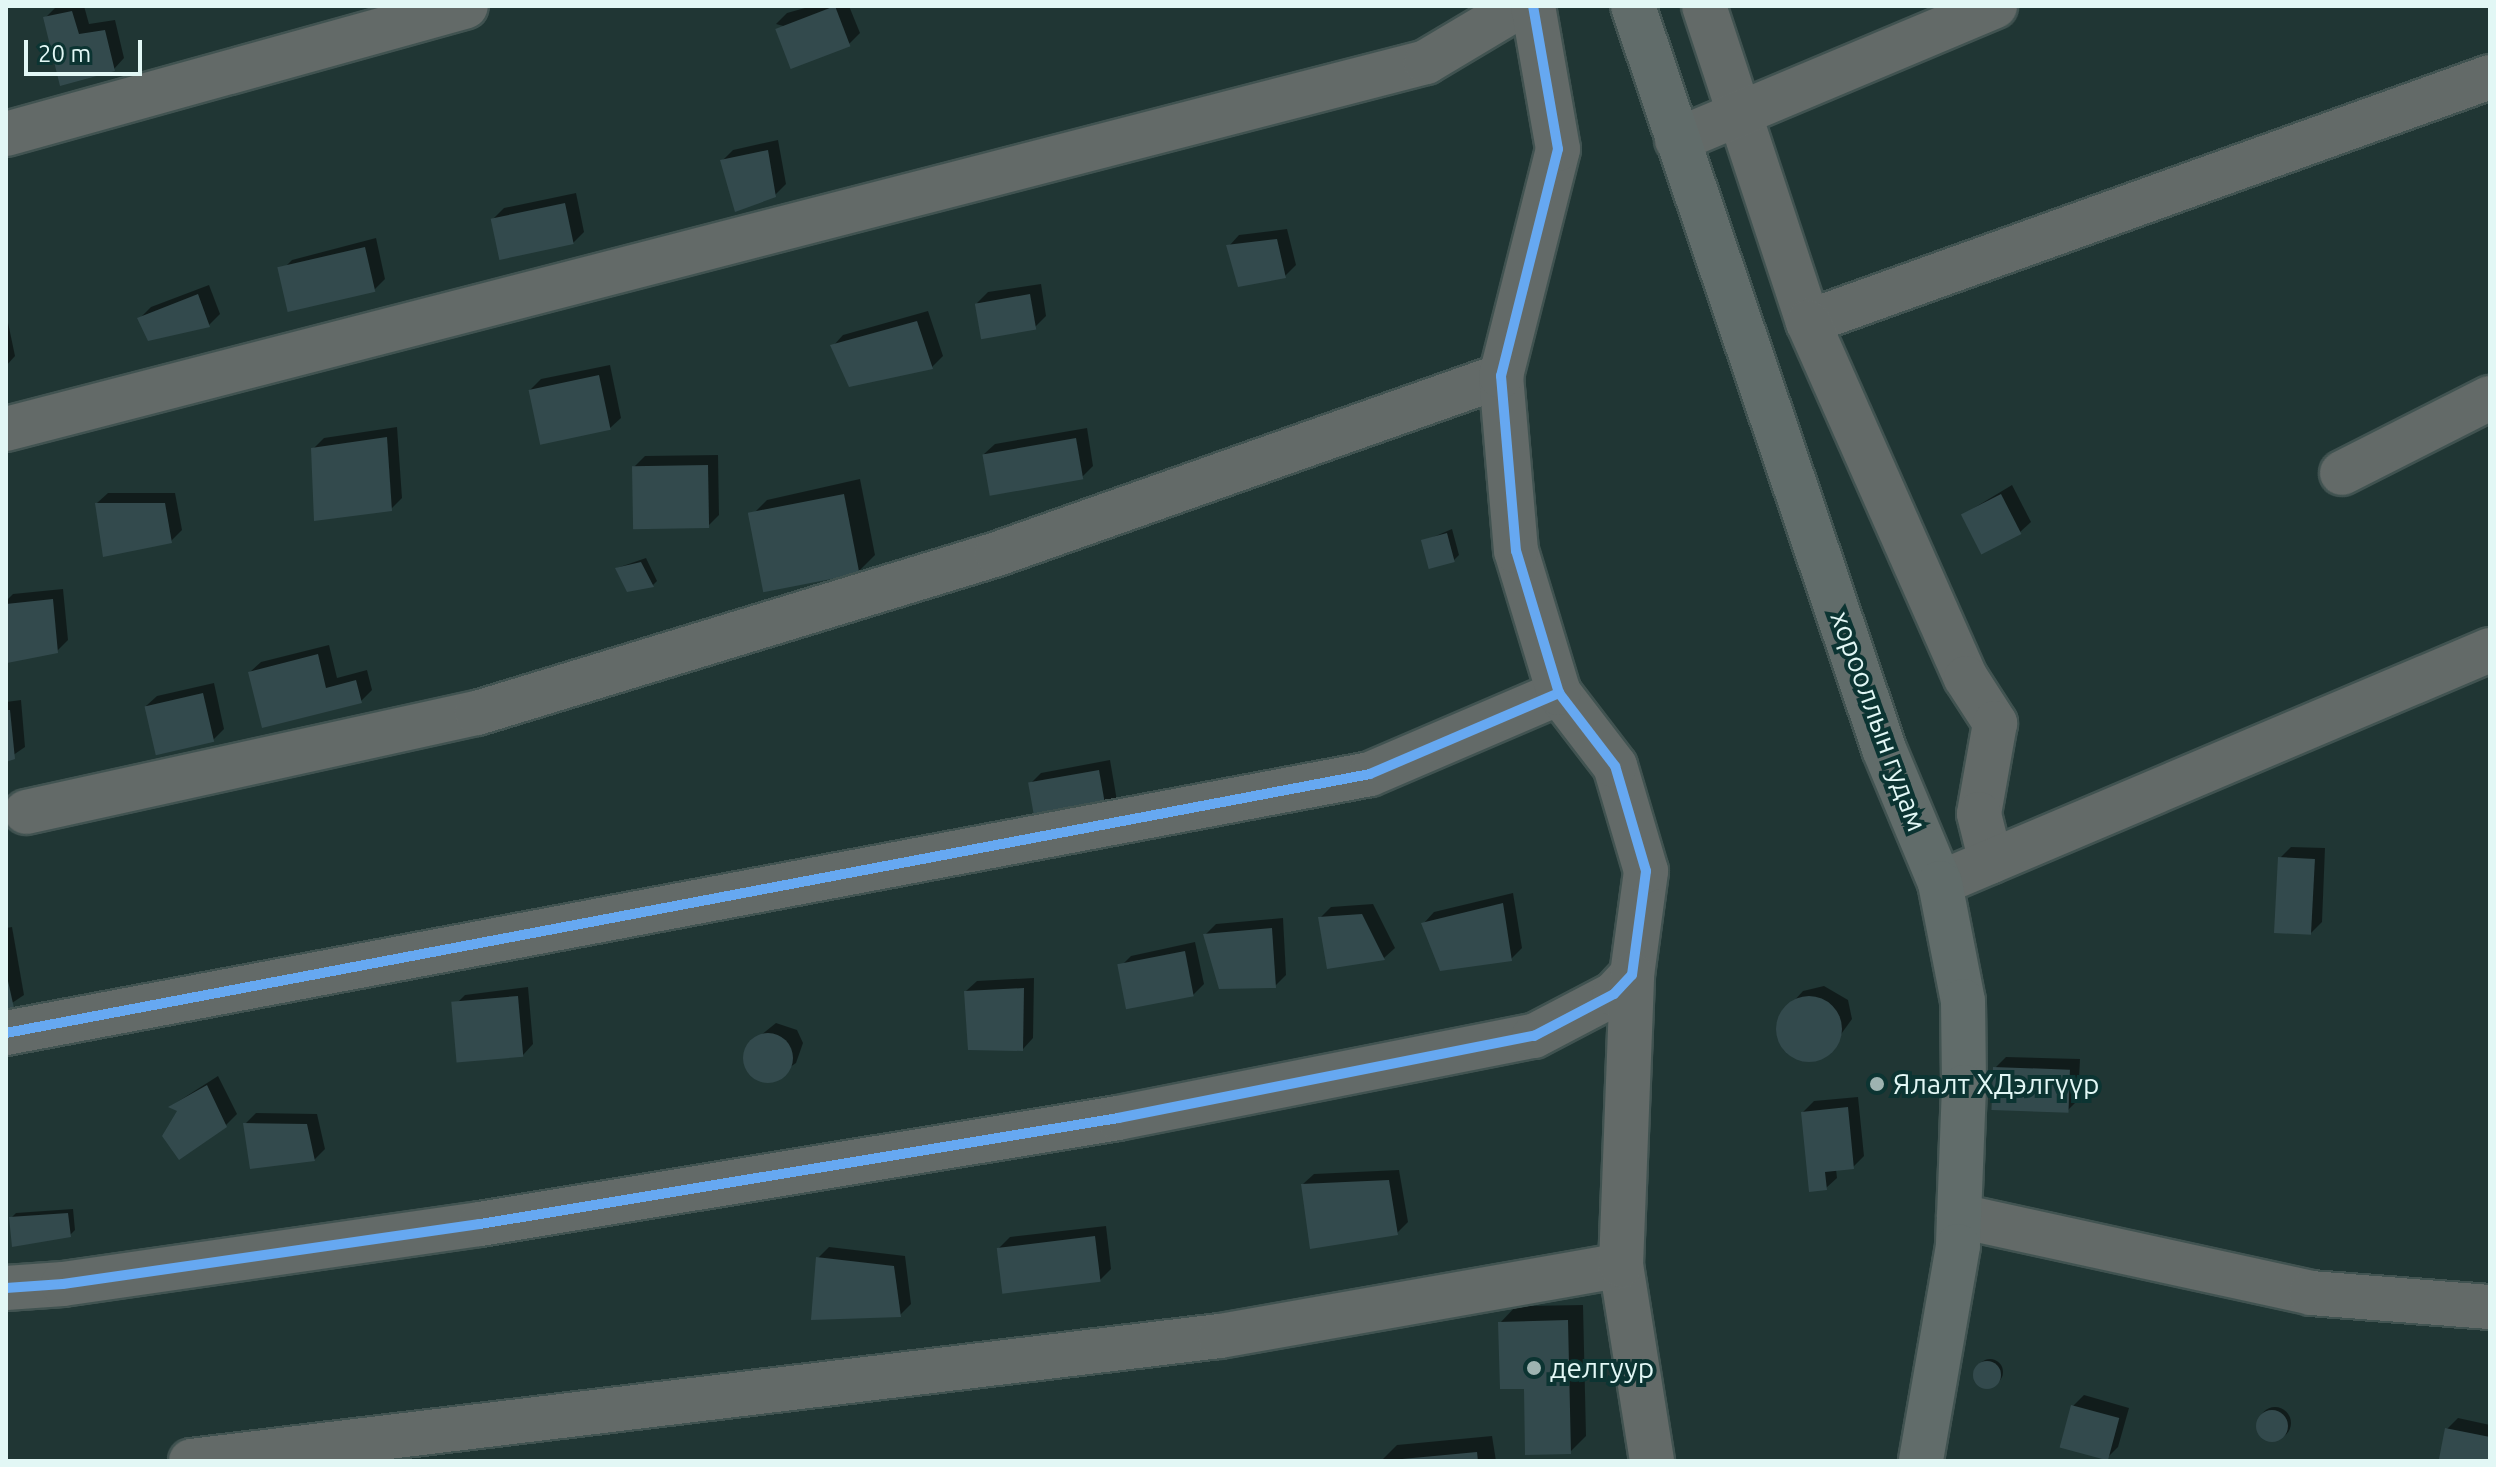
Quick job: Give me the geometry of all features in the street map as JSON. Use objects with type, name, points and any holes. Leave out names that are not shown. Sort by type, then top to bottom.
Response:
[{"type":"main road","name":"хорооллын гудам","points":[[1633,6],[1884,749],[1940,883],[1963,1001],[1959,1216],[1921,1461]]},
{"type":"street","points":[[6,134],[466,6]]},
{"type":"street","points":[[6,429],[1426,62],[1520,6]]},
{"type":"street","points":[[1533,6],[1558,149],[1501,376],[1516,551],[1559,693],[1615,766],[1646,871],[1632,975],[1621,1265],[1652,1461]]},
{"type":"street","points":[[1704,6],[1808,322],[1966,678],[1995,723],[1979,814],[1991,862]]},
{"type":"street","points":[[1677,140],[1995,6]]},
{"type":"street","points":[[1808,322],[2490,77]]},
{"type":"street","points":[[26,812],[477,713],[997,554],[1501,376]]},
{"type":"street","points":[[2342,473],[2490,398]]},
{"type":"street","points":[[1940,883],[2490,650]]},
{"type":"street","points":[[6,1033],[1370,774],[1559,693]]},
{"type":"street","points":[[6,1288],[63,1284],[480,1224],[1118,1118],[1534,1036],[1614,994],[1632,975]]},
{"type":"street","points":[[1959,1216],[2311,1293],[2490,1307]]},
{"type":"street","points":[[191,1461],[1220,1336],[1621,1265]]},
{"type":"building","points":[[835,6],[850,46],[791,69],[775,29]]},
{"type":"building","points":[[72,11],[79,34],[105,30],[115,71],[60,86],[43,17]]},
{"type":"building","points":[[768,150],[776,197],[735,212],[720,160]]},
{"type":"building","points":[[565,203],[574,244],[499,260],[491,219]]},
{"type":"building","points":[[1277,239],[1286,278],[1238,287],[1226,245]]},
{"type":"building","points":[[365,247],[375,292],[288,312],[277,267]]},
{"type":"building","points":[[198,294],[210,327],[148,341],[137,318]]},
{"type":"building","points":[[1030,294],[1036,329],[981,339],[975,304]]},
{"type":"building","points":[[917,321],[933,369],[849,387],[830,345]]},
{"type":"building","points":[[599,375],[611,430],[540,445],[529,390]]},
{"type":"building","points":[[387,437],[392,511],[314,521],[311,448]]},
{"type":"building","points":[[1076,438],[1083,479],[990,496],[982,454]]},
{"type":"building","points":[[708,465],[709,528],[633,529],[632,466]]},
{"type":"building","points":[[844,494],[859,574],[763,592],[748,513]]},
{"type":"building","points":[[2001,494],[2021,534],[1981,555],[1961,514]]},
{"type":"building","points":[[95,503],[165,503],[172,543],[103,557]]},
{"type":"building","points":[[1447,533],[1455,562],[1429,569],[1421,540]]},
{"type":"building","points":[[641,562],[654,587],[627,592],[615,568]]},
{"type":"building","points":[[53,599],[58,653],[7,663],[6,604]]},
{"type":"building","points":[[318,654],[326,688],[356,680],[362,703],[262,728],[248,672]]},
{"type":"building","points":[[203,693],[214,742],[156,755],[145,706]]},
{"type":"building","points":[[6,710],[10,710],[15,759],[6,762]]},
{"type":"building","points":[[1099,770],[1107,814],[1036,827],[1028,783]]},
{"type":"building","points":[[2278,857],[2315,859],[2311,935],[2274,933]]},
{"type":"building","points":[[1503,903],[1512,961],[1440,971],[1421,923]]},
{"type":"building","points":[[1362,914],[1385,960],[1327,969],[1318,917]]},
{"type":"building","points":[[1272,928],[1276,988],[1219,989],[1203,934]]},
{"type":"building","points":[[1185,951],[1194,996],[1126,1009],[1117,964]]},
{"type":"building","points":[[6,972],[14,1008],[6,1009]]},
{"type":"building","points":[[1024,988],[1023,1051],[968,1050],[964,991]]},
{"type":"building","points":[[518,996],[523,1057],[457,1063],[451,1002]]},
{"type":"building","points":[[1809,996],[1832,1006],[1842,1029],[1832,1052],[1809,1062],[1786,1052],[1776,1029],[1786,1006]]},
{"type":"building","points":[[768,1033],[786,1040],[793,1058],[786,1076],[768,1083],[750,1076],[743,1058],[750,1040]]},
{"type":"building","points":[[1993,1067],[2070,1070],[2068,1113],[1991,1110]]},
{"type":"building","points":[[207,1085],[227,1127],[179,1160],[162,1136],[177,1111],[168,1107]]},
{"type":"building","points":[[1848,1107],[1854,1169],[1825,1172],[1827,1190],[1809,1192],[1801,1112]]},
{"type":"building","points":[[243,1123],[307,1124],[315,1161],[250,1169]]},
{"type":"building","points":[[1389,1180],[1398,1235],[1310,1249],[1301,1184]]},
{"type":"building","points":[[68,1213],[71,1237],[12,1247],[9,1217]]},
{"type":"building","points":[[1095,1236],[1101,1282],[1002,1294],[997,1248]]},
{"type":"building","points":[[816,1257],[894,1266],[901,1317],[811,1320]]},
{"type":"building","name":"делгуур","points":[[1568,1320],[1571,1454],[1525,1455],[1524,1389],[1500,1389],[1498,1322]]},
{"type":"building","points":[[1987,1361],[1997,1365],[2001,1375],[1997,1385],[1987,1389],[1977,1385],[1973,1375],[1977,1365]]},
{"type":"building","points":[[2071,1405],[2119,1418],[2108,1460],[2060,1448]]},
{"type":"building","points":[[2272,1410],[2284,1414],[2288,1426],[2284,1438],[2272,1442],[2260,1438],[2256,1426],[2260,1414]]},
{"type":"building","points":[[2445,1428],[2490,1437],[2490,1461],[2439,1459]]},
{"type":"building","points":[[1477,1452],[1478,1461],[1402,1459]]},
{"type":"cycle path","points":[[6,1288],[63,1284],[480,1224],[1118,1118],[1534,1036],[1614,994],[1632,975],[1646,871],[1615,766],[1559,693],[1516,551],[1501,376],[1558,149],[1533,6]]},
{"type":"cycle path","points":[[6,1033],[1370,774],[1559,693]]},
{"type":"place","name":"Ялалт ХДэлгүүр","points":[[1877,1084]]},
{"type":"place","name":"делгуур","points":[[1534,1368]]}]
